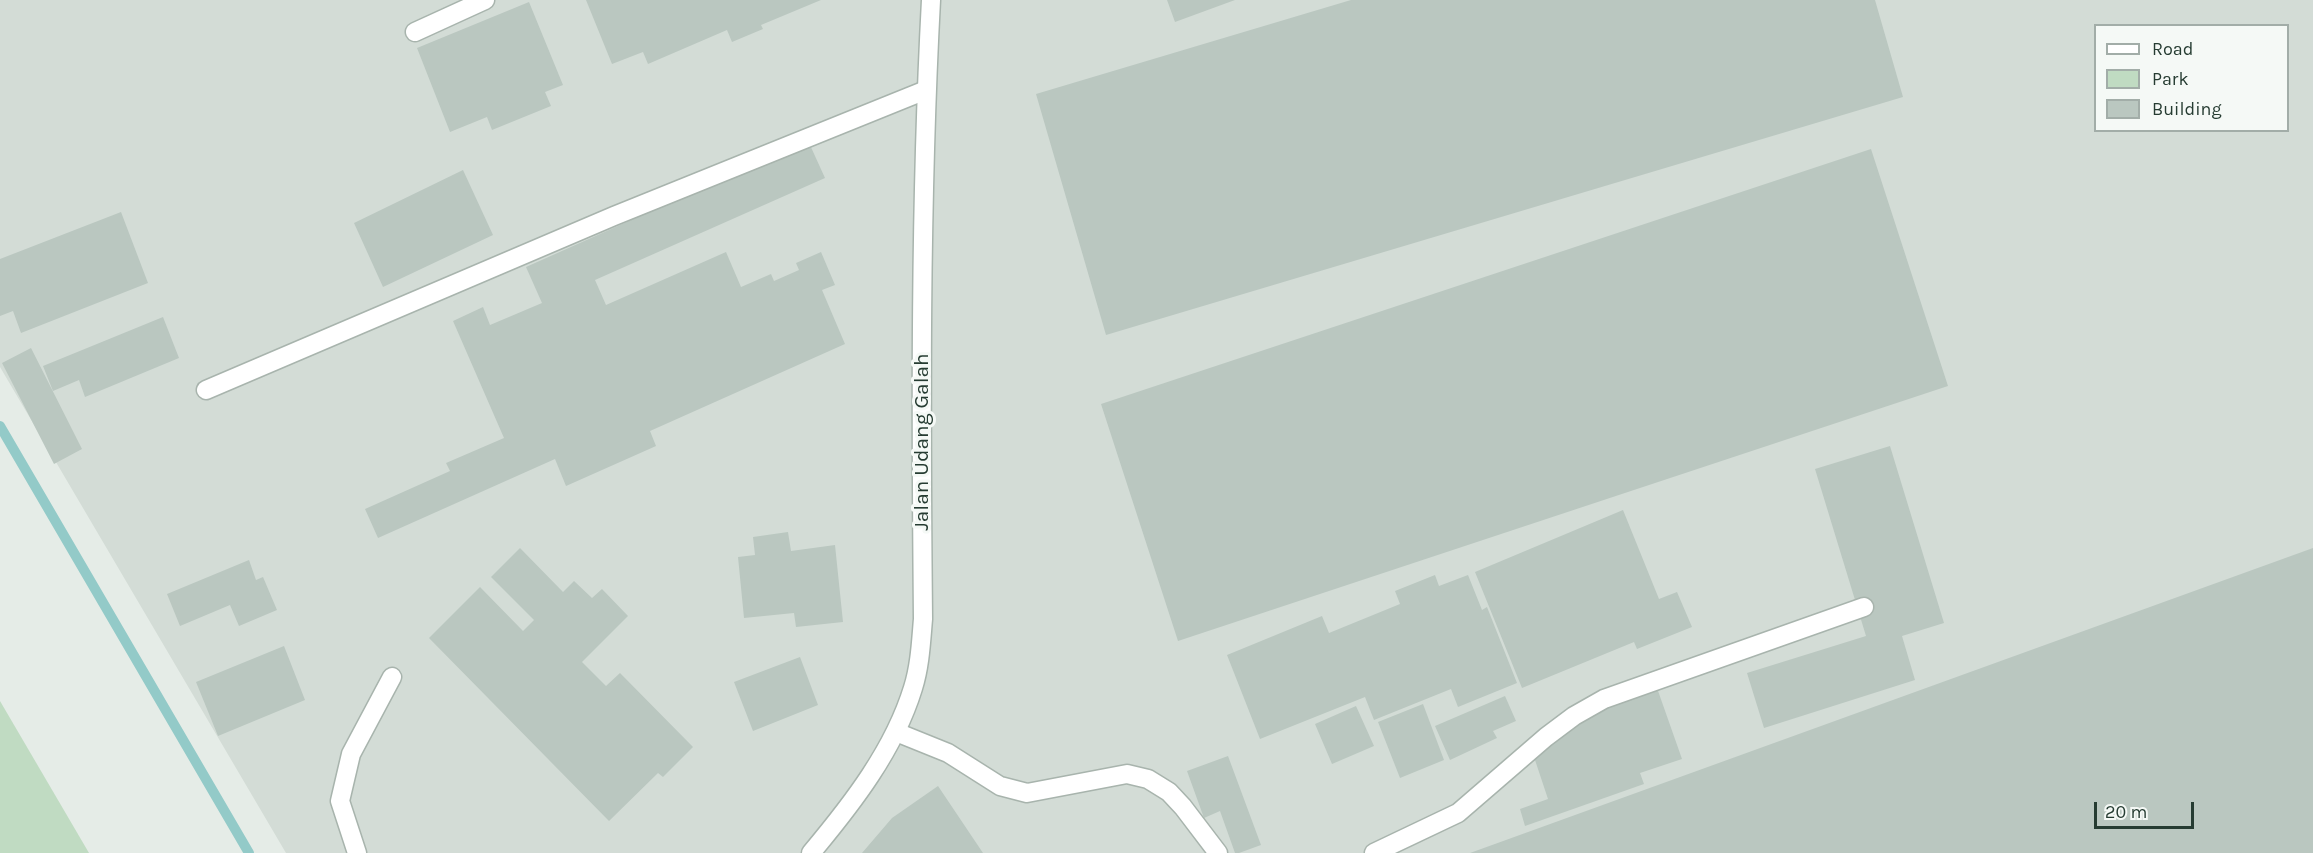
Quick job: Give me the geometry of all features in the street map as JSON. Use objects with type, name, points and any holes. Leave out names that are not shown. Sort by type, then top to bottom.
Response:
[{"type":"street","points":[[415,32],[485,0]]},
{"type":"street","name":"Jalan Udang Galah","points":[[811,853],[846,810],[896,732],[914,685],[923,619],[921,378],[926,90],[930,0]]},
{"type":"street","points":[[206,390],[614,216],[926,90]]},
{"type":"street","points":[[1374,853],[1458,813],[1546,737],[1574,716],[1604,699],[1864,607]]},
{"type":"street","points":[[357,853],[340,801],[351,754],[392,677]]},
{"type":"street","points":[[896,732],[948,753],[1000,786],[1026,793],[1127,774],[1148,779],[1169,792],[1218,853]]},
{"type":"shaded area","points":[[0,0],[2313,0],[2313,853],[286,853],[0,367]]},
{"type":"green space","points":[[0,701],[89,853],[0,853]]},
{"type":"building","points":[[586,0],[821,0],[761,25],[763,29],[732,42],[727,30],[648,64],[643,52],[612,64]]},
{"type":"building","points":[[1167,0],[1235,0],[1175,22]]},
{"type":"building","points":[[1351,0],[1875,0],[1903,97],[1106,335],[1036,94]]},
{"type":"building","points":[[529,2],[563,85],[545,92],[551,106],[492,130],[487,117],[450,132],[417,48]]},
{"type":"building","points":[[810,145],[825,178],[595,280],[606,305],[726,252],[741,287],[771,274],[774,281],[799,270],[796,263],[821,252],[835,285],[822,290],[845,344],[650,431],[656,446],[566,486],[555,459],[378,538],[365,509],[450,471],[446,463],[504,438],[453,321],[483,307],[490,325],[542,303],[526,267],[777,155],[779,159]]},
{"type":"building","points":[[1871,149],[1948,386],[1178,641],[1101,404]]},
{"type":"building","points":[[463,170],[493,235],[383,287],[354,223]]},
{"type":"building","points":[[121,212],[148,283],[21,333],[13,311],[0,316],[0,259]]},
{"type":"building","points":[[163,317],[179,358],[85,397],[79,380],[53,391],[43,366]]},
{"type":"building","points":[[31,348],[82,449],[54,464],[2,363]]},
{"type":"building","points":[[1890,446],[1944,623],[1902,636],[1915,680],[1764,728],[1747,673],[1866,636],[1815,469]]},
{"type":"building","points":[[1623,510],[1659,599],[1677,592],[1692,627],[1637,649],[1634,642],[1522,688],[1475,572]]},
{"type":"building","points":[[788,532],[791,551],[835,545],[843,622],[796,627],[794,613],[744,618],[738,557],[755,555],[753,537]]},
{"type":"building","points":[[520,548],[563,592],[574,581],[592,598],[602,589],[628,616],[582,662],[606,686],[620,673],[693,747],[663,777],[658,773],[609,821],[429,638],[480,587],[523,631],[534,620],[491,577]]},
{"type":"building","points":[[2313,548],[2313,853],[1470,853]]},
{"type":"building","points":[[249,560],[256,580],[263,577],[277,610],[239,626],[230,605],[180,626],[167,594]]},
{"type":"building","points":[[1435,575],[1439,586],[1468,575],[1482,610],[1487,607],[1517,683],[1458,707],[1451,689],[1374,720],[1365,697],[1260,739],[1227,655],[1322,616],[1329,633],[1400,604],[1395,591]]},
{"type":"building","points":[[284,646],[305,700],[218,736],[196,682]]},
{"type":"building","points":[[800,657],[818,705],[753,731],[734,682]]},
{"type":"building","points":[[1657,688],[1682,759],[1640,773],[1644,784],[1525,826],[1520,809],[1548,799],[1531,748],[1559,722]]},
{"type":"building","points":[[1505,696],[1516,721],[1493,731],[1497,738],[1450,760],[1435,726]]},
{"type":"building","points":[[1423,704],[1444,760],[1400,778],[1378,722]]},
{"type":"building","points":[[1356,706],[1374,746],[1332,764],[1315,724]]},
{"type":"building","points":[[1228,756],[1261,845],[1239,853],[1235,853],[1220,811],[1204,818],[1187,771]]},
{"type":"building","points":[[938,786],[983,853],[862,853],[892,818]]},
{"type":"waterway","points":[[0,426],[249,853]]}]
